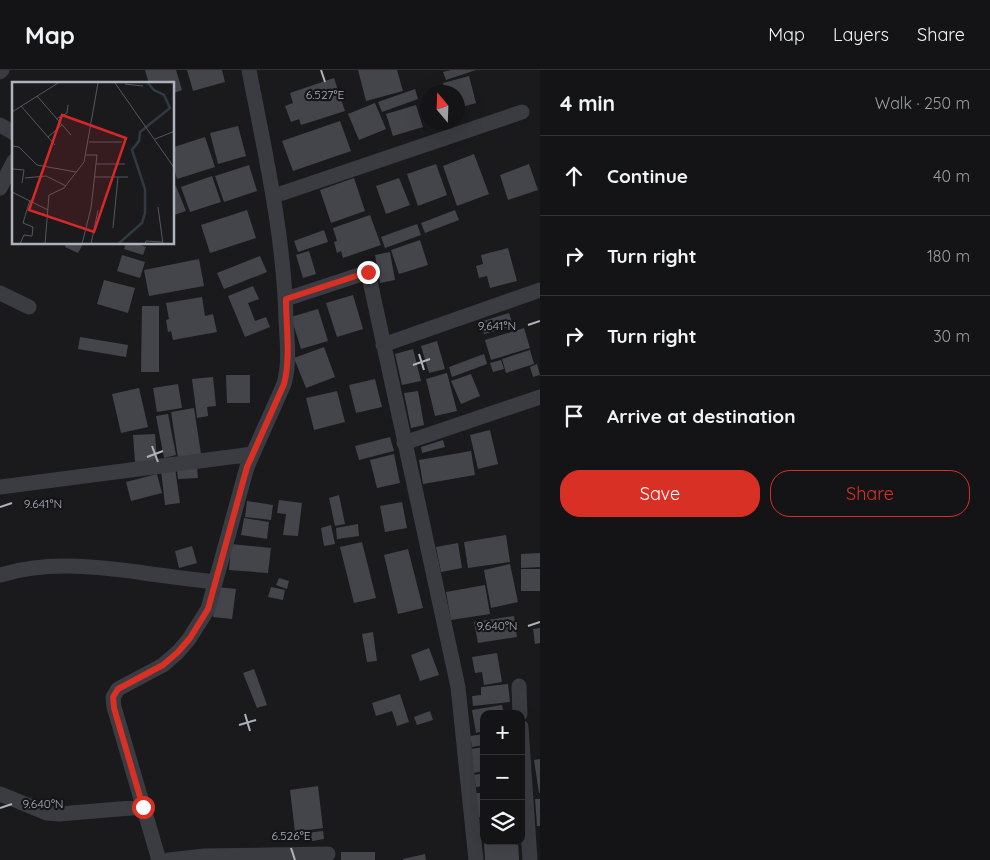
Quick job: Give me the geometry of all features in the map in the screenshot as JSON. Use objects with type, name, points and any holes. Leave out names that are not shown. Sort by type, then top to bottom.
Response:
[{"type":"street","points":[[159,860],[114,708],[113,697],[118,689],[163,665],[178,652],[190,638],[208,609],[247,467],[287,374],[286,299],[281,248],[274,196],[249,70]]},
{"type":"street","points":[[274,196],[522,112]]},
{"type":"street","points":[[0,126],[12,133]]},
{"type":"street","points":[[0,188],[12,165]]},
{"type":"street","points":[[286,299],[368,272],[458,687],[476,860]]},
{"type":"street","points":[[383,345],[540,290]]},
{"type":"street","points":[[0,293],[28,307]]},
{"type":"street","points":[[404,443],[540,397]]},
{"type":"street","points":[[0,487],[253,454]]},
{"type":"street","points":[[0,575],[37,567],[67,566],[216,582]]},
{"type":"street","points":[[519,686],[520,710]]},
{"type":"street","points":[[523,755],[530,860]]},
{"type":"street","points":[[0,794],[47,813],[59,814],[143,807]]},
{"type":"street","points":[[169,860],[205,856],[328,854]]},
{"type":"building","points":[[145,70],[176,70],[182,90],[175,93],[175,82],[148,82]]},
{"type":"building","points":[[187,70],[222,70],[225,82],[193,91]]},
{"type":"building","points":[[358,70],[397,70],[403,91],[366,101]]},
{"type":"building","points":[[451,70],[476,70],[446,80],[443,72]]},
{"type":"building","points":[[469,76],[476,103],[465,106],[465,85],[444,85],[443,83]]},
{"type":"building","points":[[334,78],[345,111],[301,125],[299,119],[291,122],[285,106],[293,103],[290,93]]},
{"type":"building","points":[[415,89],[418,99],[382,112],[378,102]]},
{"type":"building","points":[[375,103],[386,129],[359,140],[348,114]]},
{"type":"building","points":[[416,105],[420,118],[420,128],[393,136],[386,114]]},
{"type":"building","points":[[340,121],[351,151],[293,171],[282,141]]},
{"type":"building","points":[[238,126],[246,156],[218,164],[210,133]]},
{"type":"building","points":[[205,137],[215,167],[177,179],[175,172],[175,147]]},
{"type":"building","points":[[474,154],[489,194],[457,206],[443,166]]},
{"type":"building","points":[[436,164],[447,195],[418,206],[407,174]]},
{"type":"building","points":[[529,164],[538,190],[508,200],[500,175]]},
{"type":"building","points":[[249,165],[257,191],[224,202],[215,176]]},
{"type":"building","points":[[212,176],[221,202],[190,212],[181,187]]},
{"type":"building","points":[[354,178],[365,211],[331,223],[320,190]]},
{"type":"building","points":[[399,178],[410,205],[386,214],[376,186]]},
{"type":"building","points":[[175,186],[186,211],[175,215]]},
{"type":"building","points":[[247,210],[256,238],[210,253],[201,225]]},
{"type":"building","points":[[455,210],[459,220],[425,233],[421,223]]},
{"type":"building","points":[[370,215],[381,245],[343,258],[341,251],[337,253],[334,242],[337,241],[333,228]]},
{"type":"building","points":[[417,224],[421,235],[385,248],[381,237]]},
{"type":"building","points":[[324,230],[328,242],[298,252],[294,241]]},
{"type":"building","points":[[420,240],[428,265],[399,274],[391,250]]},
{"type":"building","points":[[66,245],[82,245],[78,253],[65,247]]},
{"type":"building","points":[[126,245],[146,247],[143,255],[124,249]]},
{"type":"building","points":[[508,248],[517,281],[490,288],[487,276],[479,278],[476,266],[483,264],[481,255]]},
{"type":"building","points":[[309,251],[316,274],[303,278],[296,255]]},
{"type":"building","points":[[390,252],[395,280],[380,283],[375,255]]},
{"type":"building","points":[[122,255],[145,262],[140,278],[117,271]]},
{"type":"building","points":[[260,256],[267,272],[224,289],[217,273]]},
{"type":"building","points":[[199,259],[204,286],[149,296],[144,270]]},
{"type":"building","points":[[104,280],[135,288],[128,313],[97,304]]},
{"type":"building","points":[[253,286],[259,299],[248,303],[255,321],[266,317],[270,327],[245,337],[228,296]]},
{"type":"building","points":[[353,295],[363,329],[337,337],[326,303]]},
{"type":"building","points":[[202,297],[205,316],[213,314],[217,332],[173,340],[171,331],[168,332],[166,320],[169,319],[166,303]]},
{"type":"building","points":[[142,306],[159,306],[159,372],[141,372]]},
{"type":"building","points":[[318,309],[328,341],[301,349],[291,317]]},
{"type":"building","points":[[509,313],[513,326],[484,334],[480,322]]},
{"type":"building","points":[[524,328],[530,348],[491,360],[485,340]]},
{"type":"building","points":[[80,337],[128,345],[126,357],[78,349]]},
{"type":"building","points":[[437,341],[445,369],[429,373],[421,346]]},
{"type":"building","points":[[324,347],[335,377],[306,388],[294,358]]},
{"type":"building","points":[[413,349],[421,381],[402,385],[395,354]]},
{"type":"building","points":[[530,350],[534,364],[506,373],[502,359]]},
{"type":"building","points":[[484,354],[487,364],[452,377],[449,367]]},
{"type":"building","points":[[501,360],[504,369],[493,372],[490,363]]},
{"type":"building","points":[[537,364],[540,375],[533,377],[530,367]]},
{"type":"building","points":[[447,373],[457,411],[435,416],[426,379]]},
{"type":"building","points":[[471,374],[480,396],[461,404],[451,381]]},
{"type":"building","points":[[226,375],[250,375],[250,403],[227,403]]},
{"type":"building","points":[[213,377],[216,406],[207,407],[208,416],[197,418],[192,379]]},
{"type":"building","points":[[375,379],[382,407],[356,413],[349,385]]},
{"type":"building","points":[[178,384],[182,408],[157,412],[153,388]]},
{"type":"building","points":[[139,388],[148,427],[121,433],[112,394]]},
{"type":"building","points":[[337,391],[345,422],[314,430],[306,398]]},
{"type":"building","points":[[418,391],[424,425],[411,428],[404,393]]},
{"type":"building","points":[[194,408],[201,454],[178,458],[171,412]]},
{"type":"building","points":[[168,414],[176,455],[164,458],[156,416]]},
{"type":"building","points":[[490,430],[498,464],[478,469],[470,435]]},
{"type":"building","points":[[155,434],[157,460],[135,462],[133,435]]},
{"type":"building","points":[[390,437],[394,451],[359,460],[355,446]]},
{"type":"building","points":[[443,440],[445,447],[422,453],[421,447]]},
{"type":"building","points":[[471,451],[475,475],[423,484],[419,460]]},
{"type":"building","points":[[394,454],[400,483],[377,488],[370,460]]},
{"type":"building","points":[[197,467],[198,478],[178,479],[177,469]]},
{"type":"building","points":[[175,468],[180,503],[165,505],[161,470]]},
{"type":"building","points":[[157,474],[162,493],[131,501],[126,482]]},
{"type":"building","points":[[339,495],[345,524],[335,526],[329,498]]},
{"type":"building","points":[[279,500],[302,503],[298,536],[283,535],[286,514],[277,513]]},
{"type":"building","points":[[247,501],[273,505],[271,520],[245,517]]},
{"type":"building","points":[[402,502],[407,528],[385,532],[380,506]]},
{"type":"building","points":[[244,518],[269,522],[267,539],[241,535]]},
{"type":"building","points":[[358,524],[359,536],[337,539],[336,528]]},
{"type":"building","points":[[331,525],[335,544],[324,546],[321,528]]},
{"type":"building","points":[[506,535],[510,562],[468,568],[464,542]]},
{"type":"building","points":[[362,542],[376,598],[354,603],[340,547]]},
{"type":"building","points":[[458,543],[462,568],[441,572],[436,547]]},
{"type":"building","points":[[231,544],[271,548],[268,573],[229,570]]},
{"type":"building","points":[[192,546],[197,563],[179,568],[175,551]]},
{"type":"building","points":[[408,549],[423,608],[398,614],[384,555]]},
{"type":"building","points":[[540,553],[540,567],[521,568],[521,554]]},
{"type":"building","points":[[510,564],[518,602],[491,608],[484,570]]},
{"type":"building","points":[[521,569],[540,569],[540,591],[521,591]]},
{"type":"building","points":[[279,578],[289,581],[287,589],[276,585]]},
{"type":"building","points":[[485,585],[490,614],[451,620],[446,592]]},
{"type":"building","points":[[217,587],[236,589],[232,619],[213,617]]},
{"type":"building","points":[[271,587],[285,590],[283,600],[268,597]]},
{"type":"building","points":[[514,616],[517,637],[478,643],[474,622]]},
{"type":"building","points":[[540,628],[540,643],[535,644],[533,629]]},
{"type":"building","points":[[373,632],[377,661],[367,662],[362,634]]},
{"type":"building","points":[[429,648],[439,675],[420,681],[411,655]]},
{"type":"building","points":[[497,653],[502,682],[484,685],[482,672],[475,673],[472,657]]},
{"type":"building","points":[[254,669],[267,705],[257,708],[243,673]]},
{"type":"building","points":[[508,684],[510,702],[473,706],[472,696],[481,695],[481,687]]},
{"type":"building","points":[[400,694],[409,722],[397,726],[392,711],[376,716],[372,703]]},
{"type":"building","points":[[502,705],[503,710],[480,710],[480,732],[476,733],[472,710]]},
{"type":"building","points":[[430,711],[433,720],[417,725],[414,717]]},
{"type":"building","points":[[480,735],[480,746],[472,747],[470,736]]},
{"type":"building","points":[[480,748],[480,772],[473,773],[470,749]]},
{"type":"building","points":[[540,759],[540,793],[539,793],[534,760]]},
{"type":"building","points":[[480,774],[480,786],[476,787],[474,775]]},
{"type":"building","points":[[318,786],[323,828],[295,832],[290,790]]},
{"type":"building","points":[[475,793],[480,793],[480,817],[476,817]]},
{"type":"building","points":[[535,799],[540,799],[540,826],[537,826]]},
{"type":"building","points":[[323,831],[324,839],[307,842],[306,833]]},
{"type":"building","points":[[484,845],[518,845],[519,860],[485,860]]},
{"type":"building","points":[[341,852],[375,852],[375,860],[341,860]]},
{"type":"building","points":[[425,854],[426,860],[403,860],[403,859]]},
{"type":"route","points":[[143,807],[114,708],[113,697],[118,689],[163,665],[178,652],[190,638],[208,609],[247,467],[287,374],[286,299],[368,272]]}]
